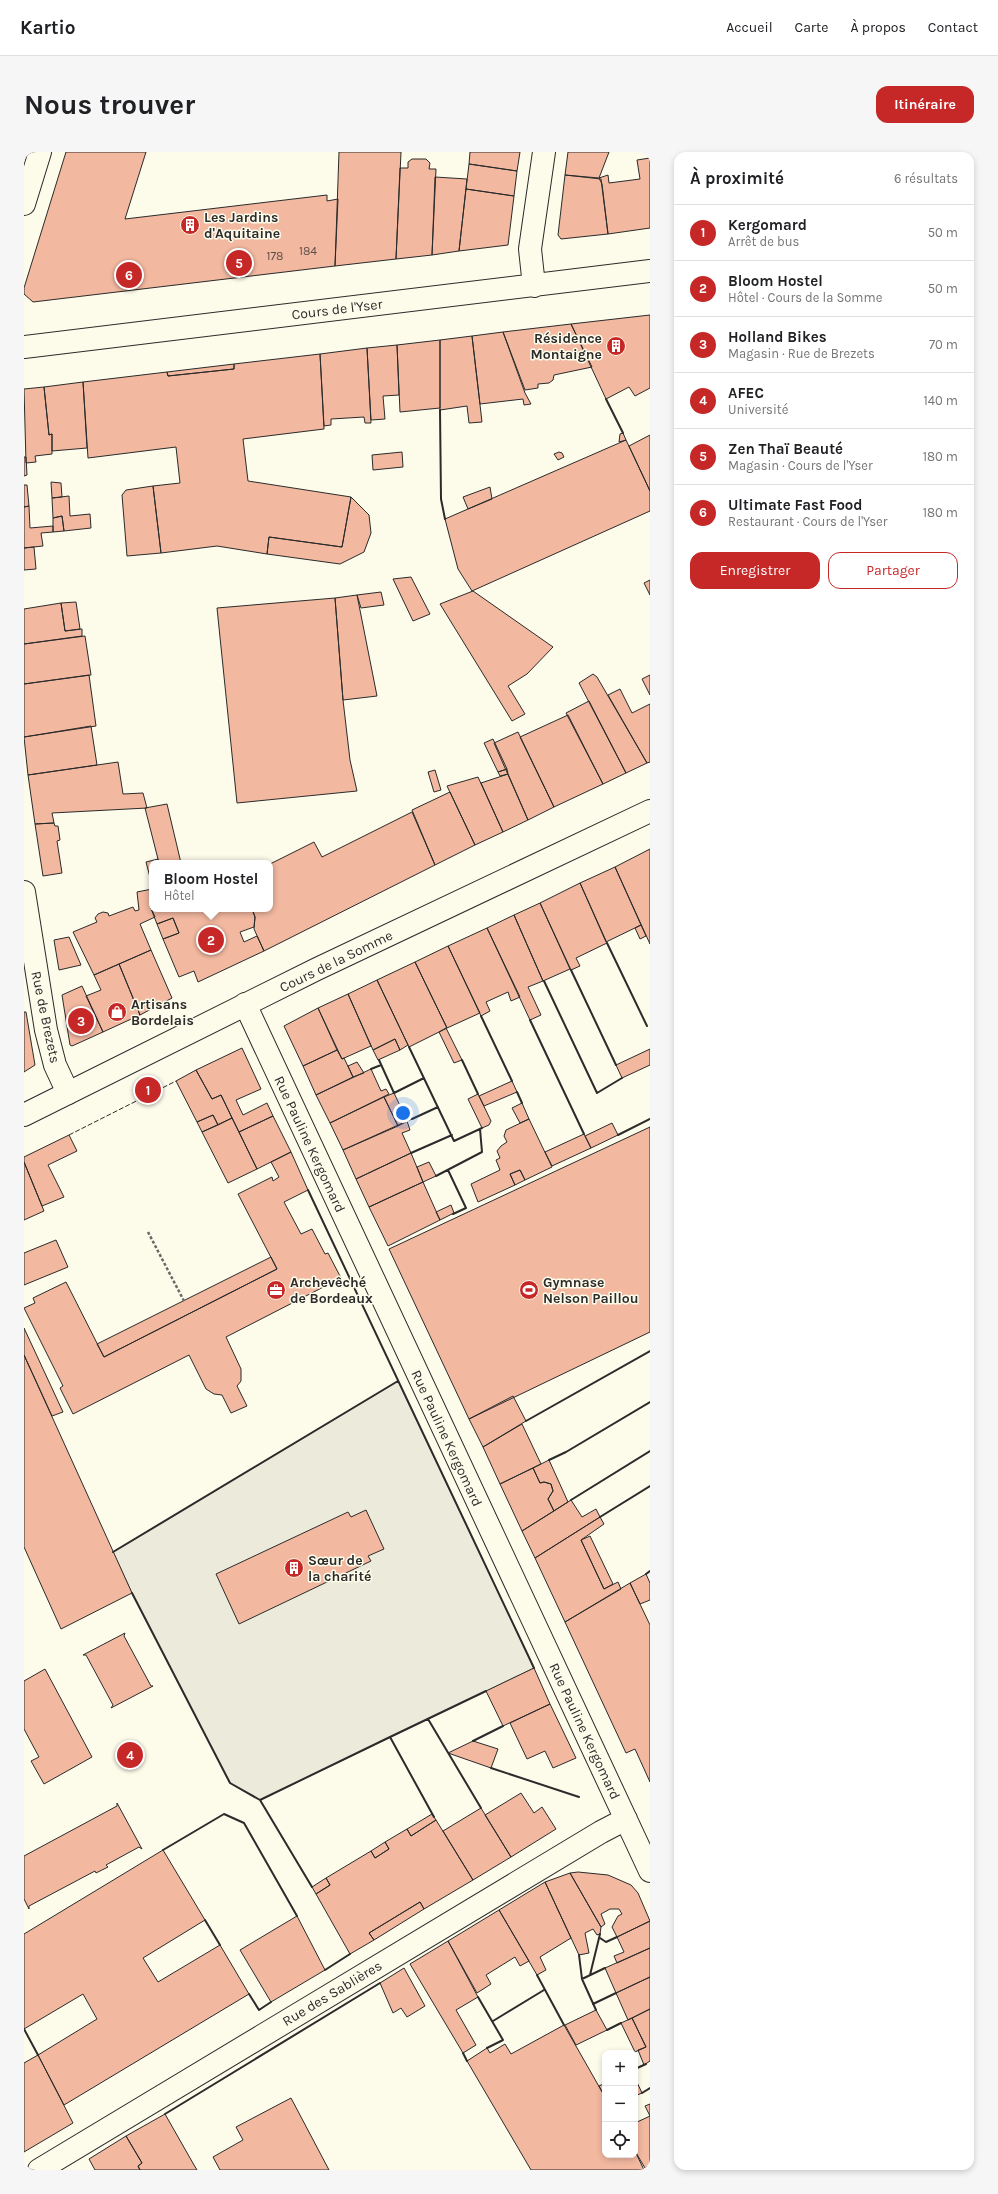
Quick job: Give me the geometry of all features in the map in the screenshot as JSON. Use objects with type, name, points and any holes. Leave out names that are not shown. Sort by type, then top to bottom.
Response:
[{"type":"street","points":[[24,204],[40,152]]},
{"type":"street","points":[[534,286],[530,249],[544,152]]},
{"type":"street","name":"Cours de l'Yser","points":[[24,347],[650,271]]},
{"type":"street","name":"Cours de la Somme","points":[[24,1115],[245,1004],[650,811]]},
{"type":"street","name":"Rue de Brezets","points":[[24,892],[46,1030],[55,1065],[68,1093]]},
{"type":"street","name":"Rue Pauline Kergomard","points":[[245,1004],[650,1871]]},
{"type":"street","name":"Rue des Sablières","points":[[39,2170],[66,2163],[594,1836],[626,1819]]},
{"type":"path","points":[[148,1232],[184,1301]]},
{"type":"shaded area","points":[[398,1381],[534,1668],[260,1800],[230,1783],[132,1593],[113,1552]]},
{"type":"building","name":"Les Jardins d'Aquitaine","points":[[66,152],[146,152],[125,219],[327,195],[327,201],[338,199],[335,266],[33,302],[24,294],[24,288]]},
{"type":"building","points":[[339,152],[401,152],[396,259],[335,266]]},
{"type":"building","points":[[470,152],[520,152],[517,171],[469,164]]},
{"type":"building","points":[[568,152],[609,152],[599,178],[565,175]]},
{"type":"building","points":[[650,158],[650,228],[608,234],[602,184],[599,178],[608,175],[609,183],[640,179],[637,160]]},
{"type":"building","points":[[412,159],[426,159],[430,163],[429,169],[436,169],[432,255],[396,259],[400,168],[408,168],[408,162]]},
{"type":"building","points":[[469,164],[517,171],[514,196],[466,189]]},
{"type":"building","points":[[565,175],[601,179],[608,234],[561,239],[558,235]]},
{"type":"building","points":[[435,177],[467,179],[459,251],[432,255]]},
{"type":"building","points":[[466,189],[514,196],[508,245],[459,251]]},
{"type":"building","name":"Résidence Montaigne","points":[[650,315],[650,388],[635,396],[629,387],[606,399],[571,324]]},
{"type":"building","points":[[571,324],[592,367],[554,375],[553,380],[549,383],[538,384],[538,388],[525,390],[503,332]]},
{"type":"building","points":[[503,332],[525,393],[531,404],[524,405],[523,399],[480,404],[472,336]]},
{"type":"building","points":[[472,336],[482,422],[469,423],[467,406],[440,410],[440,340]]},
{"type":"building","points":[[440,340],[440,408],[400,412],[397,345]]},
{"type":"building","points":[[397,345],[399,395],[383,396],[385,419],[371,420],[367,348]]},
{"type":"building","points":[[367,348],[371,423],[365,423],[364,417],[331,419],[331,425],[324,426],[320,354]]},
{"type":"building","points":[[320,354],[324,429],[243,439],[248,481],[351,497],[342,547],[269,537],[267,554],[217,546],[161,553],[153,486],[180,483],[176,447],[88,458],[83,382],[167,372],[168,376],[234,369],[234,364]]},
{"type":"building","points":[[234,364],[234,369],[168,376],[167,372]]},
{"type":"building","points":[[83,382],[87,448],[52,451],[52,434],[49,435],[44,387]]},
{"type":"building","points":[[44,387],[49,435],[52,434],[52,454],[35,456],[36,462],[26,463],[24,389]]},
{"type":"building","points":[[623,433],[626,440],[619,442],[620,434]]},
{"type":"building","points":[[650,435],[650,491],[629,446]]},
{"type":"building","points":[[626,440],[650,491],[650,511],[472,591],[458,569],[445,519]]},
{"type":"building","points":[[402,452],[403,467],[373,470],[372,455]]},
{"type":"building","points":[[559,452],[562,453],[564,457],[558,460],[554,454]]},
{"type":"building","points":[[24,457],[26,457],[27,475],[24,476]]},
{"type":"building","points":[[51,482],[61,483],[62,497],[52,498]]},
{"type":"building","points":[[24,485],[27,485],[29,506],[24,507]]},
{"type":"building","points":[[153,486],[161,553],[127,556],[122,495],[126,490]]},
{"type":"building","points":[[490,487],[492,499],[468,509],[463,497]]},
{"type":"building","points":[[69,496],[70,516],[90,514],[91,528],[64,531],[62,516],[53,518],[52,498]]},
{"type":"building","points":[[351,497],[369,515],[371,533],[364,552],[340,564],[267,554],[269,537],[342,547]]},
{"type":"building","points":[[29,506],[30,528],[53,526],[53,532],[41,533],[43,546],[24,548],[24,507]]},
{"type":"building","points":[[62,516],[64,531],[53,532],[53,518]]},
{"type":"building","points":[[34,547],[36,569],[24,570],[24,548]]},
{"type":"building","points":[[411,577],[430,614],[413,621],[393,579]]},
{"type":"building","points":[[650,580],[650,595],[644,583]]},
{"type":"building","points":[[473,591],[553,647],[527,674],[508,686],[525,714],[512,721],[440,604]]},
{"type":"building","points":[[381,592],[384,605],[361,608],[357,595]]},
{"type":"building","points":[[357,595],[377,696],[343,700],[335,598]]},
{"type":"building","points":[[335,598],[343,700],[350,760],[357,791],[237,803],[217,608]]},
{"type":"building","points":[[76,602],[80,629],[65,631],[61,603]]},
{"type":"building","points":[[61,603],[65,631],[82,629],[82,636],[24,644],[24,609]]},
{"type":"building","points":[[85,636],[91,675],[24,684],[24,644]]},
{"type":"building","points":[[593,674],[597,677],[647,763],[626,773],[579,683]]},
{"type":"building","points":[[89,675],[96,726],[24,737],[24,684]]},
{"type":"building","points":[[650,675],[650,695],[642,679]]},
{"type":"building","points":[[620,689],[632,713],[650,704],[650,762],[647,763],[608,695]]},
{"type":"building","points":[[589,701],[626,773],[603,784],[566,713]]},
{"type":"building","points":[[568,715],[603,784],[554,807],[520,737]]},
{"type":"building","points":[[91,726],[97,765],[28,775],[24,737]]},
{"type":"building","points":[[518,732],[554,807],[528,820],[494,743]]},
{"type":"building","points":[[493,739],[507,769],[498,772],[484,743]]},
{"type":"building","points":[[118,762],[123,794],[143,793],[147,808],[52,813],[54,823],[35,824],[28,775]]},
{"type":"building","points":[[507,769],[508,774],[500,776],[498,772]]},
{"type":"building","points":[[435,770],[441,790],[434,792],[428,772]]},
{"type":"building","points":[[508,774],[528,820],[503,832],[481,783]]},
{"type":"building","points":[[478,777],[503,832],[475,845],[447,786]]},
{"type":"building","points":[[450,792],[475,845],[435,865],[412,810]]},
{"type":"building","points":[[167,804],[180,860],[158,860],[145,808]]},
{"type":"building","points":[[412,812],[435,865],[264,951],[254,929],[255,917],[253,912],[273,912],[273,862],[314,842],[322,857]]},
{"type":"building","points":[[54,823],[55,826],[58,826],[60,840],[57,841],[62,873],[43,876],[35,824]]},
{"type":"building","points":[[650,849],[650,944],[615,867]]},
{"type":"building","points":[[149,861],[149,874],[146,862]]},
{"type":"building","points":[[615,867],[641,925],[606,942],[580,883]]},
{"type":"building","points":[[580,883],[607,943],[576,958],[580,966],[571,970],[540,903]]},
{"type":"building","points":[[149,890],[149,912],[153,912],[155,917],[140,924],[151,950],[94,975],[73,932],[97,922],[95,918],[98,914],[103,912],[108,913],[109,916],[133,907],[135,911],[139,910],[137,892]]},
{"type":"building","points":[[540,903],[570,969],[543,981],[514,915]]},
{"type":"building","points":[[152,912],[253,912],[255,917],[254,927],[240,932],[244,942],[257,936],[264,951],[198,982],[194,971],[179,977],[163,939],[179,933],[173,918],[157,924]]},
{"type":"building","points":[[514,915],[543,981],[528,987],[541,1015],[530,1020],[487,928]]},
{"type":"building","points":[[173,918],[179,933],[163,939],[157,924]]},
{"type":"building","points":[[641,925],[646,936],[640,939],[635,928]]},
{"type":"building","points":[[487,928],[520,997],[511,1001],[508,992],[486,1002],[490,1011],[481,1016],[448,946]]},
{"type":"building","points":[[69,937],[81,965],[59,970],[54,940]]},
{"type":"building","points":[[448,946],[480,1013],[447,1028],[415,962]]},
{"type":"building","points":[[151,950],[172,998],[140,1015],[119,964]]},
{"type":"building","points":[[415,962],[447,1028],[409,1047],[377,980]]},
{"type":"building","points":[[119,964],[140,1015],[103,1032],[86,996],[101,990],[94,975]]},
{"type":"building","points":[[377,980],[408,1045],[400,1050],[395,1039],[373,1050],[348,994]]},
{"type":"building","points":[[82,986],[103,1032],[72,1046],[70,1045],[62,995]]},
{"type":"building","points":[[348,994],[371,1046],[342,1059],[318,1008]]},
{"type":"building","points":[[318,1008],[337,1050],[303,1066],[284,1026]]},
{"type":"building","points":[[24,1012],[26,1012],[35,1065],[24,1072]]},
{"type":"building","points":[[446,1028],[462,1060],[454,1063],[439,1032]]},
{"type":"building","points":[[395,1039],[400,1050],[378,1060],[373,1050]]},
{"type":"building","points":[[242,1048],[261,1089],[236,1100],[243,1115],[267,1103],[273,1116],[239,1132],[221,1095],[212,1099],[196,1070]]},
{"type":"building","points":[[650,1049],[650,1065],[622,1078],[616,1065]]},
{"type":"building","points":[[337,1050],[342,1059],[344,1058],[353,1077],[316,1095],[303,1066]]},
{"type":"building","points":[[357,1062],[364,1073],[353,1077],[348,1066]]},
{"type":"building","points":[[371,1069],[381,1091],[386,1089],[389,1094],[330,1123],[316,1095]]},
{"type":"building","points":[[196,1070],[212,1099],[221,1095],[232,1118],[218,1125],[213,1115],[197,1122],[176,1081]]},
{"type":"building","points":[[512,1081],[517,1092],[484,1106],[479,1096]]},
{"type":"building","points":[[394,1093],[404,1114],[408,1112],[412,1119],[398,1126],[384,1097]]},
{"type":"building","points":[[478,1094],[491,1121],[489,1125],[482,1128],[468,1099]]},
{"type":"building","points":[[384,1097],[398,1126],[343,1150],[330,1123]]},
{"type":"building","points":[[522,1103],[529,1119],[520,1123],[512,1108]]},
{"type":"building","points":[[213,1115],[218,1125],[202,1132],[197,1122]]},
{"type":"building","points":[[273,1116],[291,1152],[257,1169],[239,1132]]},
{"type":"building","points":[[232,1118],[257,1169],[228,1183],[202,1132]]},
{"type":"building","points":[[529,1119],[552,1167],[525,1180],[520,1170],[510,1174],[515,1185],[478,1202],[471,1184],[500,1170],[496,1160],[500,1158],[497,1151],[507,1142],[504,1136],[506,1130]]},
{"type":"building","points":[[407,1121],[410,1130],[402,1133],[411,1153],[356,1179],[343,1150]]},
{"type":"building","points":[[612,1123],[618,1135],[591,1148],[585,1136]]},
{"type":"building","name":"Gymnase Nelson Paillou","points":[[650,1127],[650,1332],[469,1419],[389,1249]]},
{"type":"building","points":[[584,1134],[591,1148],[552,1166],[545,1152]]},
{"type":"building","points":[[69,1135],[77,1151],[48,1165],[64,1197],[42,1206],[24,1162],[24,1157]]},
{"type":"building","name":"Archevêché de Bordeaux","points":[[291,1152],[308,1190],[284,1202],[301,1234],[312,1229],[325,1254],[328,1253],[341,1278],[226,1337],[241,1369],[241,1381],[237,1386],[247,1406],[231,1413],[222,1395],[214,1394],[206,1389],[189,1355],[73,1414],[60,1388],[63,1386],[24,1308],[35,1303],[33,1298],[66,1282],[104,1357],[277,1269],[238,1194],[272,1177],[273,1181],[279,1177],[271,1162]]},
{"type":"building","points":[[411,1153],[423,1182],[369,1207],[356,1179]]},
{"type":"building","points":[[24,1162],[44,1211],[24,1220]]},
{"type":"building","points":[[429,1162],[436,1176],[423,1182],[417,1167]]},
{"type":"building","points":[[520,1170],[525,1180],[515,1185],[510,1174]]},
{"type":"building","points":[[423,1182],[440,1220],[388,1246],[369,1207]]},
{"type":"building","points":[[451,1205],[454,1213],[440,1220],[436,1212]]},
{"type":"building","points":[[56,1240],[68,1267],[24,1285],[24,1253]]},
{"type":"building","points":[[271,1257],[277,1269],[104,1357],[97,1344]]},
{"type":"building","points":[[24,1328],[63,1412],[52,1416],[24,1355]]},
{"type":"building","points":[[24,1355],[132,1593],[61,1629],[24,1547]]},
{"type":"building","points":[[513,1396],[526,1421],[483,1447],[469,1419]]},
{"type":"building","points":[[522,1424],[541,1464],[500,1484],[483,1447]]},
{"type":"building","points":[[549,1460],[568,1502],[554,1511],[548,1499],[553,1491],[551,1484],[544,1482],[540,1483],[533,1468]]},
{"type":"building","points":[[533,1468],[540,1483],[544,1482],[551,1484],[553,1491],[548,1499],[554,1511],[522,1531],[500,1484]]},
{"type":"building","points":[[571,1500],[582,1517],[596,1509],[600,1517],[535,1558],[522,1531]]},
{"type":"building","name":"Sœur de la charité","points":[[366,1510],[384,1549],[368,1556],[371,1561],[239,1624],[216,1574],[348,1512],[351,1517]]},
{"type":"building","points":[[600,1517],[604,1524],[581,1540],[604,1589],[618,1582],[621,1589],[565,1622],[535,1558]]},
{"type":"building","points":[[590,1536],[613,1584],[604,1589],[581,1540]]},
{"type":"building","points":[[646,1574],[650,1583],[650,1600],[640,1604],[630,1583]]},
{"type":"building","points":[[630,1583],[650,1625],[650,1782],[635,1749],[626,1753],[565,1622]]},
{"type":"building","points":[[125,1633],[124,1636],[151,1686],[153,1686],[111,1708],[113,1705],[86,1655],[83,1655]]},
{"type":"building","points":[[534,1668],[550,1704],[503,1726],[486,1691]]},
{"type":"building","points":[[45,1669],[92,1757],[44,1784],[31,1761],[39,1757],[24,1729],[24,1681]]},
{"type":"building","points":[[550,1704],[576,1758],[553,1768],[545,1751],[527,1759],[510,1723]]},
{"type":"building","points":[[473,1741],[498,1749],[491,1768],[448,1753]]},
{"type":"building","points":[[521,1793],[534,1813],[542,1807],[556,1829],[511,1857],[485,1815]]},
{"type":"building","points":[[117,1803],[142,1849],[139,1847],[106,1865],[108,1867],[96,1873],[95,1871],[29,1906],[29,1909],[24,1899],[24,1856],[117,1806]]},
{"type":"building","points":[[481,1808],[511,1857],[473,1880],[443,1831]]},
{"type":"building","points":[[432,1814],[436,1820],[411,1836],[407,1829]]},
{"type":"building","points":[[436,1820],[473,1880],[424,1909],[420,1902],[369,1933],[374,1940],[350,1954],[316,1894],[330,1885],[326,1878],[371,1851],[375,1858],[389,1849],[385,1842],[407,1829],[411,1836]]},
{"type":"building","points":[[385,1842],[389,1849],[375,1858],[371,1851]]},
{"type":"building","points":[[163,1850],[205,1920],[143,1958],[158,1982],[220,1945],[249,1994],[64,2105],[38,2055],[97,2019],[83,1994],[24,2029],[24,1934]]},
{"type":"building","points":[[578,1872],[608,1875],[631,1885],[638,1893],[650,1921],[617,1937],[612,1927],[618,1916],[622,1914],[619,1909],[610,1909],[601,1914],[605,1924],[601,1927],[570,1873]]},
{"type":"building","points":[[570,1873],[601,1927],[600,1934],[597,1935],[593,1929],[585,1933],[589,1953],[579,1955],[545,1882]]},
{"type":"building","points":[[326,1878],[330,1885],[316,1894],[312,1887]]},
{"type":"building","points":[[545,1882],[571,1938],[540,1957],[546,1970],[537,1975],[499,1910]]},
{"type":"building","points":[[420,1902],[424,1909],[374,1940],[369,1933]]},
{"type":"building","points":[[499,1910],[529,1961],[520,1966],[515,1957],[486,1975],[491,1984],[477,1993],[448,1941]]},
{"type":"building","points":[[297,1916],[325,1970],[271,2002],[240,1950]]},
{"type":"building","points":[[650,1921],[650,1948],[617,1963],[614,1956],[624,1952],[617,1937]]},
{"type":"building","points":[[448,1941],[478,1997],[456,2010],[476,2045],[463,2053],[410,1964]]},
{"type":"building","points":[[650,1948],[650,1977],[616,1993],[605,1968]]},
{"type":"building","points":[[404,1968],[425,2006],[407,2017],[401,2008],[393,2013],[380,1983]]},
{"type":"building","points":[[650,1977],[650,2009],[628,2020],[616,1993]]},
{"type":"building","points":[[650,2009],[650,2061],[644,2065],[638,2050],[646,2047],[632,2018]]},
{"type":"building","points":[[596,2010],[607,2030],[576,2045],[565,2025]]},
{"type":"building","points":[[632,2018],[646,2047],[638,2051],[634,2050],[621,2023]]},
{"type":"building","points":[[564,2025],[602,2092],[602,2158],[638,2157],[644,2170],[531,2170],[467,2061],[487,2048],[490,2053],[505,2044],[511,2054]]},
{"type":"building","points":[[38,2055],[73,2123],[24,2152],[24,2063]]},
{"type":"building","points":[[602,2084],[602,2092],[599,2086]]},
{"type":"building","points":[[638,2084],[642,2093],[638,2095]]},
{"type":"building","points":[[291,2098],[329,2170],[220,2170],[213,2157],[243,2140],[236,2127]]},
{"type":"building","points":[[650,2104],[650,2116],[645,2106]]},
{"type":"building","points":[[165,2114],[197,2170],[140,2170],[138,2166],[142,2163],[126,2136]]},
{"type":"building","points":[[650,2116],[650,2165],[645,2168],[638,2156],[638,2122]]},
{"type":"building","points":[[126,2136],[142,2163],[138,2166],[140,2170],[95,2170],[89,2159]]},
{"type":"fence","points":[[69,1135],[176,1081]]},
{"type":"wall","points":[[606,399],[623,433]]},
{"type":"wall","points":[[440,410],[441,499],[445,519]]},
{"type":"wall","points":[[607,943],[647,1026]]},
{"type":"wall","points":[[571,970],[616,1065]]},
{"type":"wall","points":[[544,981],[597,1093],[622,1078]]},
{"type":"wall","points":[[481,1016],[512,1081]]},
{"type":"wall","points":[[530,1020],[584,1134]]},
{"type":"wall","points":[[409,1047],[454,1141],[482,1128]]},
{"type":"wall","points":[[379,1060],[394,1093],[424,1078]]},
{"type":"wall","points":[[462,1060],[478,1094]]},
{"type":"wall","points":[[371,1069],[381,1065]]},
{"type":"wall","points":[[517,1092],[522,1103]]},
{"type":"wall","points":[[412,1119],[438,1107]]},
{"type":"wall","points":[[618,1135],[650,1119]]},
{"type":"wall","points":[[436,1176],[482,1152],[480,1129]]},
{"type":"wall","points":[[411,1153],[452,1135]]},
{"type":"wall","points":[[448,1170],[466,1208],[453,1214]]},
{"type":"wall","points":[[308,1190],[534,1668]]},
{"type":"wall","points":[[526,1421],[650,1351]]},
{"type":"wall","points":[[113,1552],[398,1381]]},
{"type":"wall","points":[[549,1460],[566,1452],[650,1402]]},
{"type":"wall","points":[[571,1500],[650,1451]]},
{"type":"wall","points":[[600,1517],[650,1486]]},
{"type":"wall","points":[[646,1574],[650,1571]]},
{"type":"wall","points":[[132,1593],[230,1783],[260,1800]]},
{"type":"wall","points":[[390,1737],[486,1691]]},
{"type":"wall","points":[[428,1719],[481,1808]]},
{"type":"wall","points":[[473,1741],[503,1726]]},
{"type":"wall","points":[[312,1887],[260,1800],[390,1737],[434,1817]]},
{"type":"wall","points":[[491,1768],[579,1797]]},
{"type":"wall","points":[[163,1850],[224,1814],[244,1823],[297,1916]]},
{"type":"wall","points":[[205,1920],[220,1945]]},
{"type":"wall","points":[[590,1975],[600,1934]]},
{"type":"wall","points":[[600,1938],[606,1942],[617,1937]]},
{"type":"wall","points":[[325,1970],[350,1954]]},
{"type":"wall","points":[[579,1955],[582,1979],[596,2010]]},
{"type":"wall","points":[[582,1979],[605,1968]]},
{"type":"wall","points":[[537,1975],[564,2025]]},
{"type":"wall","points":[[165,2114],[380,1983]]},
{"type":"wall","points":[[493,2021],[544,1990]]},
{"type":"wall","points":[[593,2004],[616,1993]]},
{"type":"wall","points":[[249,1994],[259,2010],[271,2002]]},
{"type":"wall","points":[[478,1997],[503,2040],[487,2048]]},
{"type":"wall","points":[[607,2030],[621,2023]]},
{"type":"wall","points":[[24,2029],[38,2055]]},
{"type":"wall","points":[[463,2053],[467,2061]]},
{"type":"wall","points":[[638,2068],[646,2064]]},
{"type":"wall","points":[[642,2093],[650,2088]]},
{"type":"place","name":"Les Jardins d'Aquitaine","points":[[190,225]]},
{"type":"place","name":"Zen Thaï Beauté","points":[[239,263]]},
{"type":"place","name":"Ultimate Fast Food","points":[[129,275]]},
{"type":"place","name":"Résidence Montaigne","points":[[616,346]]},
{"type":"place","name":"Bloom Hostel","points":[[211,940]]},
{"type":"place","name":"Artisans Bordelais","points":[[117,1012]]},
{"type":"place","name":"Holland Bikes","points":[[81,1021]]},
{"type":"place","name":"Kergomard","points":[[148,1090]]},
{"type":"place","name":"Archevêché de Bordeaux","points":[[276,1290]]},
{"type":"place","name":"Gymnase Nelson Paillou","points":[[529,1290]]},
{"type":"place","name":"Sœur de la charité","points":[[294,1568]]},
{"type":"place","name":"AFEC","points":[[130,1755]]}]
